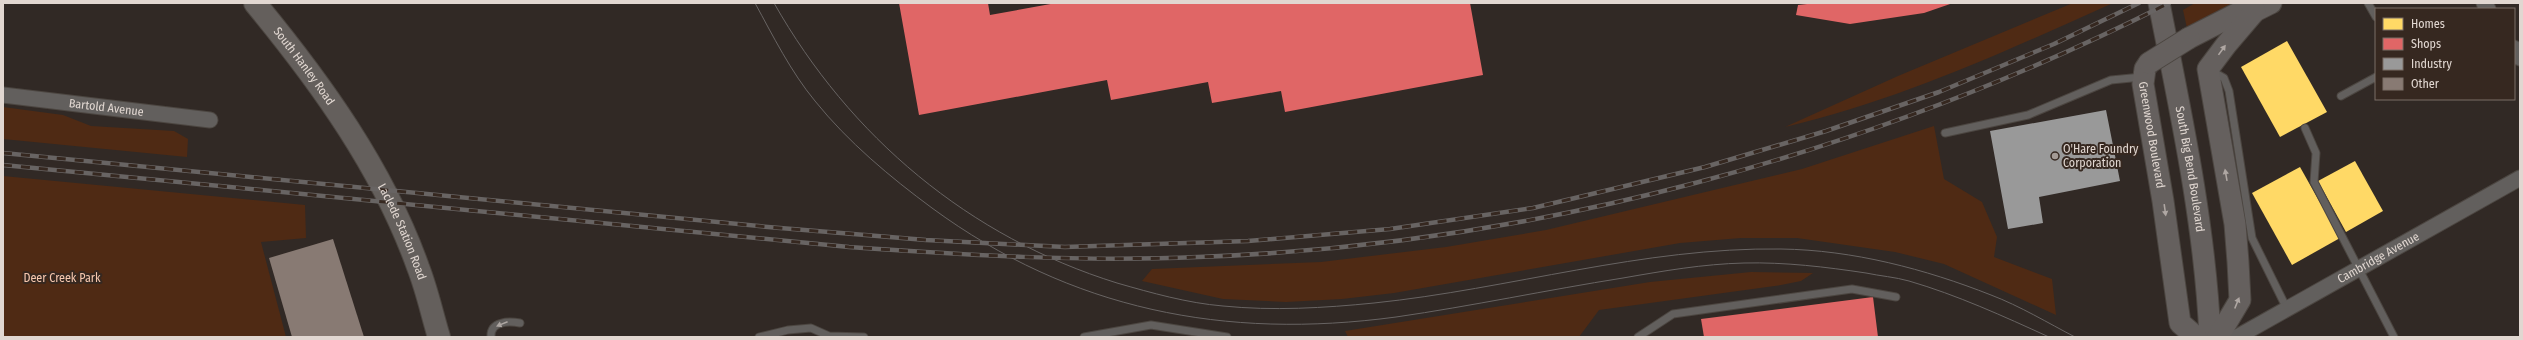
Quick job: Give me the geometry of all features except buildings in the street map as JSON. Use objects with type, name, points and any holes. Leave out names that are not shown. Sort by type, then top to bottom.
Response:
[{"type":"main road","name":"South Hanley Road","points":[[255,3],[289,45],[351,132]]},
{"type":"main road","name":"Laclede Station Road","points":[[351,132],[371,166],[413,254],[439,337]]},
{"type":"street","name":"South Big Bend Boulevard","points":[[2159,3],[2199,213],[2207,277],[2210,337]]},
{"type":"street","points":[[2146,69],[2192,37],[2238,13],[2263,7]]},
{"type":"street","points":[[2208,69],[2226,45],[2263,7]]},
{"type":"street","points":[[2192,37],[2208,69],[2235,224],[2240,300],[2218,337]]},
{"type":"street","name":"Greenwood Boulevard","points":[[2146,69],[2143,84],[2163,201],[2180,323],[2196,337]]},
{"type":"street","name":"Bartold Avenue","points":[[3,95],[210,120]]},
{"type":"street","name":"Cambridge Avenue","points":[[2237,337],[2359,270],[2520,178]]},
{"type":"lane","points":[[2368,3],[2375,15]]},
{"type":"lane","points":[[1945,133],[2028,115],[2111,80],[2146,69]]},
{"type":"lane","points":[[2208,69],[2224,78],[2229,91],[2252,238],[2287,309]]},
{"type":"lane","points":[[2341,96],[2375,78]]},
{"type":"lane","points":[[2305,128],[2316,153],[2314,182],[2394,337]]},
{"type":"lane","points":[[1638,337],[1673,314],[1852,289],[1896,297]]},
{"type":"lane","points":[[491,337],[494,328],[500,324],[509,321],[520,323]]},
{"type":"lane","points":[[1084,337],[1151,326],[1227,337]]},
{"type":"lane","points":[[759,337],[788,330],[811,328],[829,336],[864,337]]},
{"type":"green space","points":[[2073,3],[2113,3],[2033,39],[1911,89],[1828,116],[1785,127],[1898,76]]},
{"type":"green space","points":[[2195,3],[2232,3],[2187,28],[2183,10]]},
{"type":"green space","points":[[3,107],[63,115],[91,126],[174,131],[188,139],[187,157],[3,139]]},
{"type":"green space","points":[[1934,126],[1944,179],[1982,202],[1997,237],[1994,257],[2052,279],[2056,315],[1944,264],[1895,252],[1797,238],[1741,238],[1680,243],[1394,293],[1342,299],[1286,302],[1223,299],[1142,281],[1152,269],[1321,262],[1446,247],[1546,230],[1802,169]]},
{"type":"green space","name":"Deer Creek Park","points":[[3,176],[305,205],[306,238],[261,242],[286,337],[3,337]]},
{"type":"green space","points":[[1751,272],[1813,273],[1801,281],[1781,285],[1599,310],[1579,337],[1348,337],[1345,331],[1650,282]]},
{"type":"tram line","points":[[755,3],[790,66],[815,101],[855,145],[916,196],[985,243],[1039,271],[1095,293],[1152,309],[1211,320],[1271,324],[1333,323],[1424,313],[1683,268],[1744,263],[1775,263],[1805,265],[1866,273],[1909,281],[1962,299],[2049,337]]},
{"type":"tram line","points":[[774,3],[804,52],[839,97],[877,138],[918,176],[963,210],[1012,239],[1063,263],[1117,283],[1156,294],[1196,303],[1242,308],[1280,309],[1336,306],[1425,297],[1577,270],[1678,255],[1729,250],[1808,250],[1862,257],[1915,269],[1940,277],[2002,299],[2075,337]]},
{"type":"railway","points":[[3,153],[768,227],[926,240],[1065,247],[1248,241],[1390,229],[1533,208],[1705,167],[1826,131],[1939,92],[2054,44],[2139,3]]},
{"type":"railway","points":[[3,165],[893,250],[1023,257],[1110,259],[1198,257],[1324,249],[1450,234],[1574,211],[1697,182],[1818,147],[1938,105],[2055,57],[2169,3]]},
{"type":"place","name":"O'Hare Foundry Corporation","points":[[2055,156]]}]
